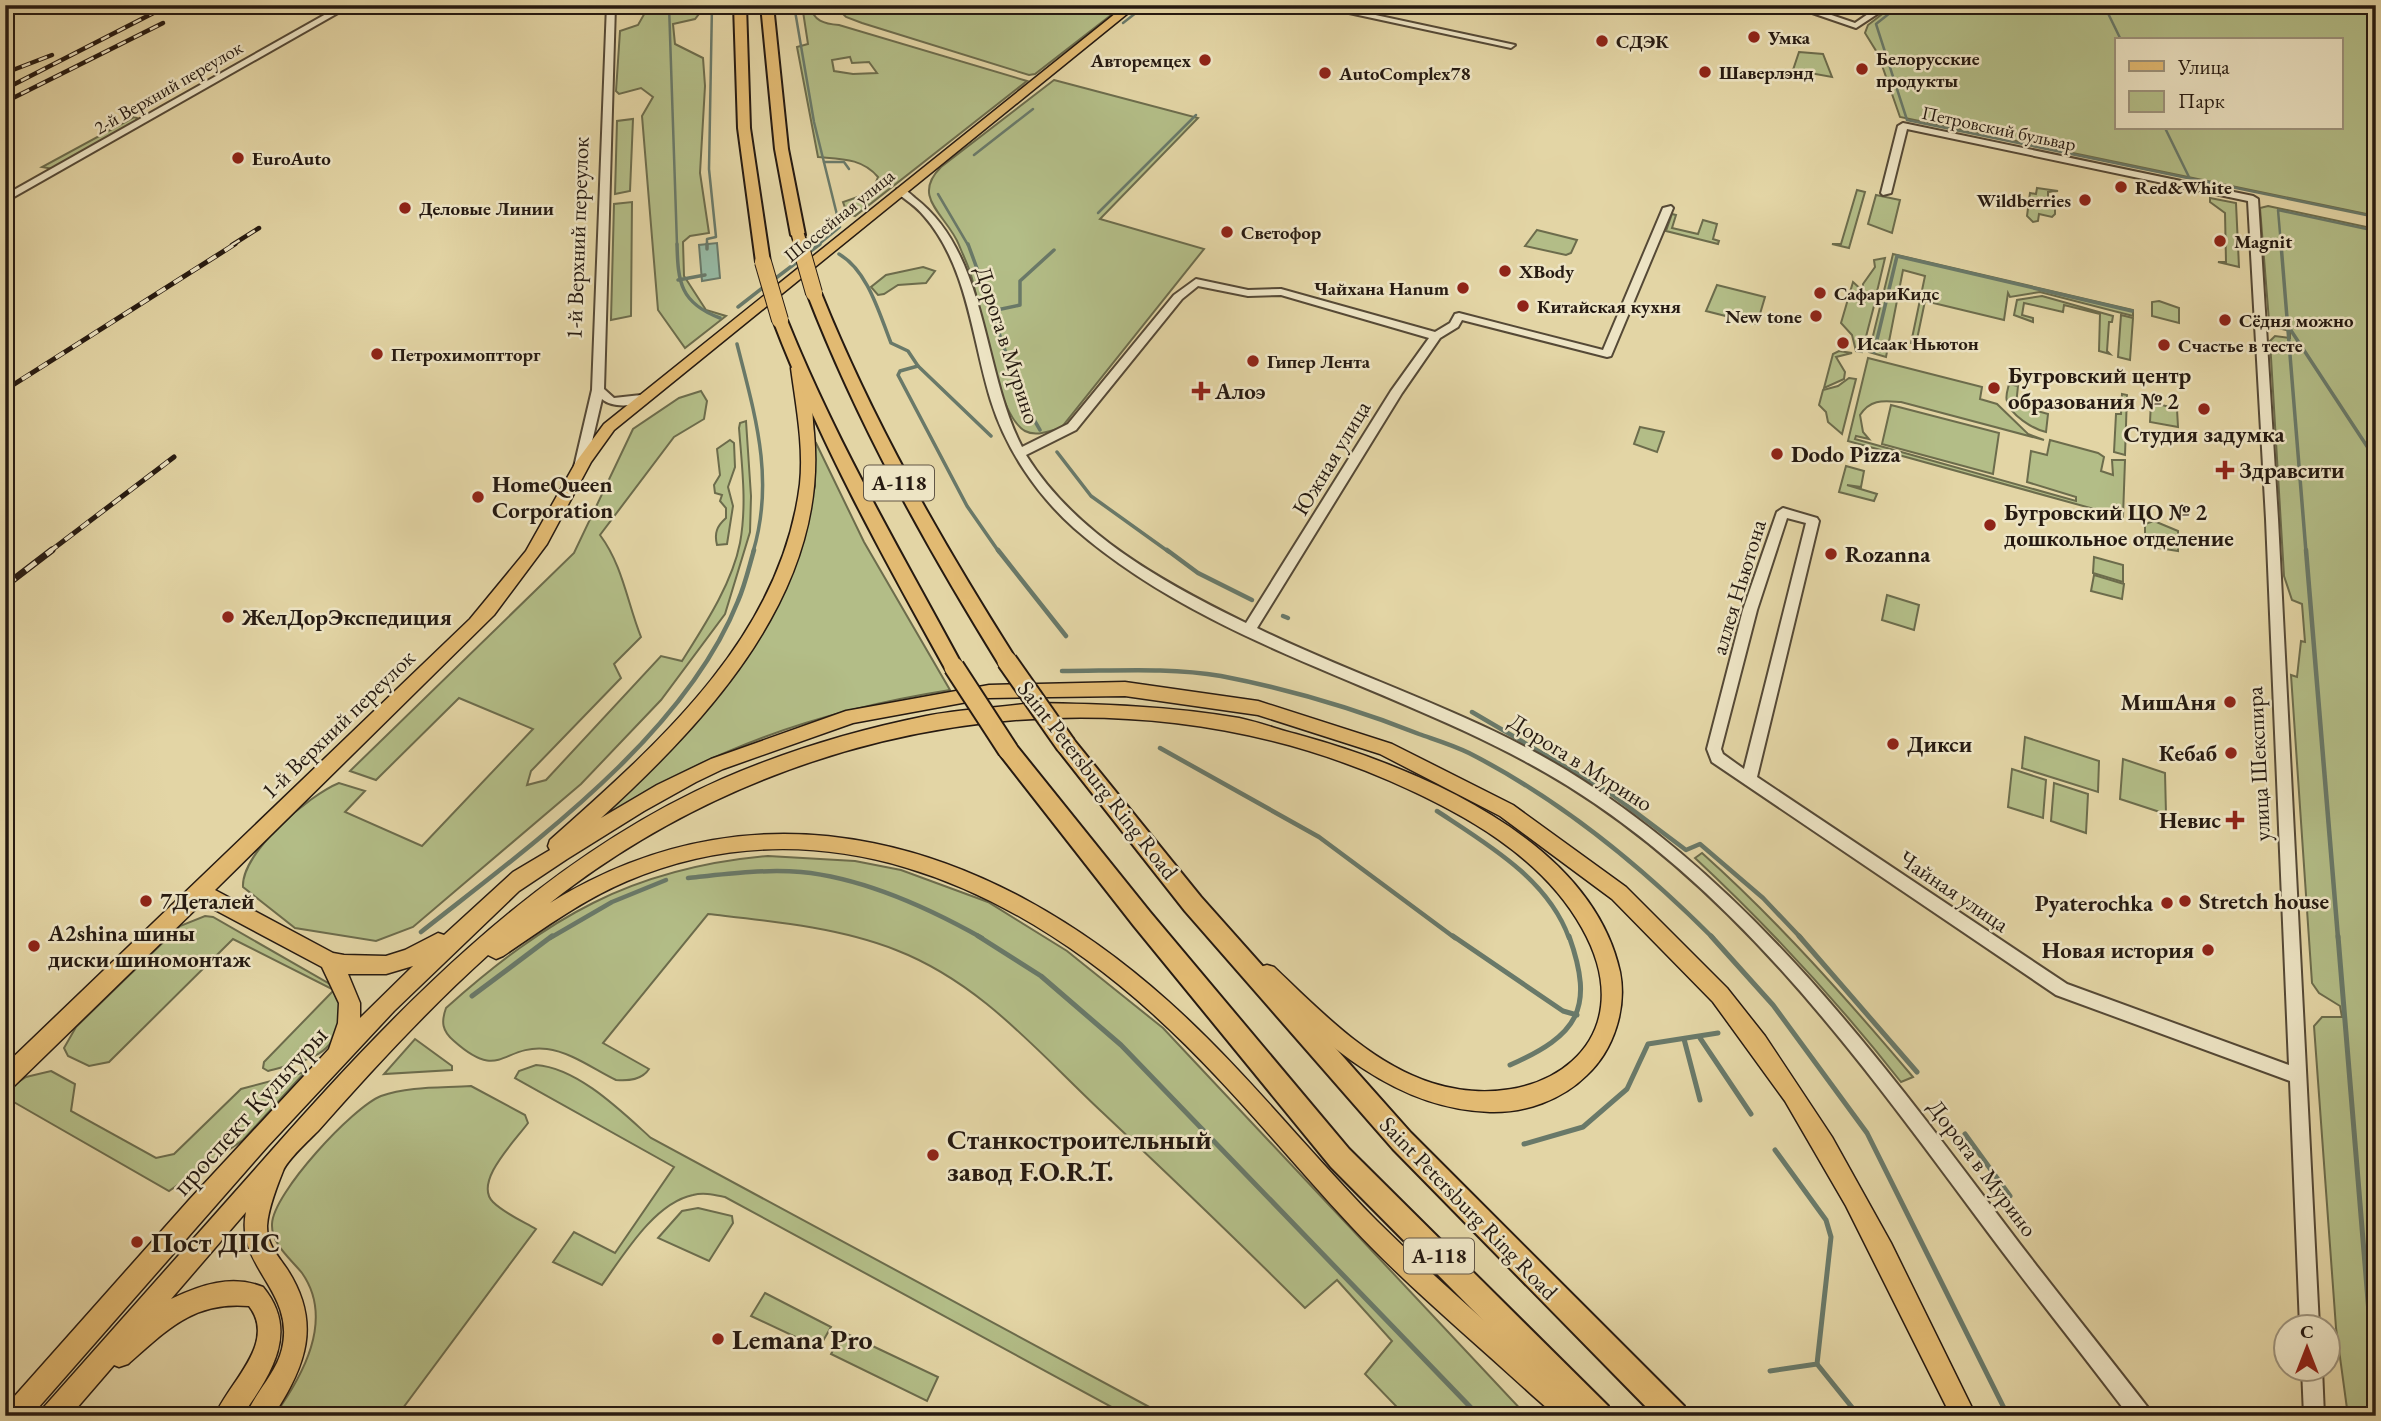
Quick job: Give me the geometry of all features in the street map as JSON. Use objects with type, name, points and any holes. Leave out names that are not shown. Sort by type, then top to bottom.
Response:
[{"type":"highway","name":"А-118","points":[[740,5],[744,128],[763,262],[780,320],[798,368],[875,527],[954,667],[1007,750],[1209,1001],[1340,1158],[1598,1416]]},
{"type":"highway","name":"Saint Petersburg Ring Road","points":[[767,5],[776,123],[785,184],[814,293],[863,413],[916,516],[1007,661],[1066,745],[1193,904],[1402,1141],[1674,1416]]},
{"type":"main road","name":"Шоссейная улица","points":[[580,467],[601,435],[642,399],[1133,5]]},
{"type":"main road","points":[[511,886],[662,747],[701,705],[757,628],[786,568],[807,486],[808,447],[798,368]]},
{"type":"main road","name":"1-й Верхний переулок","points":[[5,1080],[433,670],[490,610],[526,565],[580,467]]},
{"type":"main road","points":[[511,886],[606,824],[717,764],[819,727],[920,700],[993,689],[1052,685],[1198,696],[1284,715],[1332,729],[1461,782],[1543,832],[1631,903],[1718,992],[1803,1105],[1854,1192],[1964,1416]]},
{"type":"main road","points":[[53,1416],[405,1020],[549,891],[604,853],[668,815],[748,777],[837,744],[931,721],[1012,710],[1079,708],[1193,716],[1278,733],[1358,760],[1450,800],[1498,831],[1544,866],[1594,927],[1610,969],[1611,1010],[1597,1050],[1575,1074],[1544,1093],[1513,1101],[1475,1104],[1438,1097],[1404,1084],[1370,1065],[1338,1039],[1193,904]]},
{"type":"main road","points":[[443,985],[556,909],[637,868],[690,852],[756,842],[830,842],[891,851],[968,877],[1025,907],[1131,982],[1223,1070],[1363,1223],[1575,1416]]},
{"type":"main road","name":"проспект Культуры","points":[[15,1411],[332,1061],[438,953],[511,886]]},
{"type":"main road","points":[[200,892],[329,961],[351,968],[402,963],[427,950],[486,909]]},
{"type":"main road","points":[[329,961],[350,997],[351,1014],[348,1031],[332,1061]]},
{"type":"main road","points":[[258,1416],[278,1387],[293,1356],[297,1324],[293,1302],[261,1254],[256,1236],[257,1217],[279,1159]]},
{"type":"main road","points":[[71,1395],[171,1310],[207,1294],[227,1291],[255,1295],[268,1315],[269,1339],[262,1363],[228,1416]]},
{"type":"street","name":"2-й Верхний переулок","points":[[5,199],[348,5]]},
{"type":"street","name":"1-й Верхний переулок","points":[[580,467],[598,390],[611,5]]},
{"type":"street","points":[[1316,5],[1511,45]]},
{"type":"street","points":[[1793,5],[1856,26],[1886,5]]},
{"type":"street","name":"Петровский бульвар","points":[[1886,193],[1903,125],[2253,200]]},
{"type":"street","name":"Дорога в Мурино","points":[[900,191],[926,209],[949,244],[968,298],[996,399],[1020,453],[1058,504],[1112,551],[1161,584],[1249,630],[1516,746],[1629,820],[1696,872],[1758,931],[1816,995],[1913,1115],[2142,1416]]},
{"type":"street","name":"улица Шекспира","points":[[2253,200],[2272,519],[2309,1312]]},
{"type":"street","name":"Южная улица","points":[[1249,630],[1397,391],[1436,336],[1454,325],[1459,316],[1607,354],[1668,208]]},
{"type":"street","points":[[1020,453],[1072,427],[1178,298],[1196,282],[1248,293],[1281,292],[1436,336]]},
{"type":"street","points":[[598,390],[612,402],[642,399]]},
{"type":"street","name":"аллея Ньютона","points":[[1717,758],[1714,749],[1746,623],[1783,512],[1813,521],[1749,779]]},
{"type":"street","name":"Чайная улица","points":[[1717,758],[2062,990],[2298,1076]]},
{"type":"street","points":[[2313,1382],[2314,1416]]},
{"type":"green space","points":[[644,5],[706,5],[695,19],[673,24],[675,44],[703,58],[705,86],[700,173],[709,233],[690,236],[683,242],[684,276],[706,310],[726,316],[685,348],[658,310],[642,116],[653,97],[641,88],[619,94],[616,91],[620,31],[638,25],[646,11]]},
{"type":"green space","points":[[802,5],[811,5],[814,15],[824,22],[1027,81],[855,216],[847,213],[843,202],[872,192],[878,177],[858,163],[818,157],[797,47],[808,44]],"holes":[[[850,57],[852,63],[869,62],[877,73],[853,74],[834,71],[832,60]]]},
{"type":"green space","points":[[834,5],[1124,5],[1035,74],[1029,75],[862,23],[846,17]]},
{"type":"green space","points":[[1894,5],[2376,5],[2376,216],[1900,117],[1878,54],[1865,33],[1868,25]]},
{"type":"green space","points":[[1799,52],[1823,54],[1832,77],[1793,70]]},
{"type":"green space","points":[[1054,80],[1198,118],[1100,219],[1204,249],[1061,428],[1034,433],[1025,431],[1015,421],[1006,404],[991,359],[970,271],[954,234],[934,206],[929,188],[932,178],[941,167]]},
{"type":"green space","points":[[134,117],[137,118],[135,123],[53,169],[42,167]]},
{"type":"green space","points":[[633,119],[630,191],[615,194],[617,121]]},
{"type":"green space","points":[[2037,188],[2058,191],[2048,192],[2048,197],[2056,200],[2044,199],[2044,204],[2055,207],[2055,214],[2052,217],[2039,214],[2038,221],[2033,222],[2027,216],[2030,193],[2036,194]]},
{"type":"green space","points":[[1857,190],[1865,192],[1849,248],[1832,244],[1841,244]]},
{"type":"green space","points":[[1876,195],[1900,200],[1892,233],[1868,224]]},
{"type":"green space","points":[[2210,198],[2236,203],[2239,267],[2218,262],[2226,262],[2225,213],[2210,202]]},
{"type":"green space","points":[[632,202],[631,316],[611,320],[614,204]]},
{"type":"green space","points":[[2268,206],[2376,229],[2376,1416],[2348,1416],[2342,1372],[2342,1312],[2335,1312],[2314,1026],[2322,1017],[2342,1017],[2340,1006],[2319,993],[2312,983],[2291,675],[2297,677],[2301,641],[2305,642],[2302,604],[2292,600],[2284,576],[2270,341],[2275,336],[2290,338],[2290,331],[2274,327],[2269,321],[2260,208]]},
{"type":"green space","points":[[1672,214],[1676,215],[1672,228],[1698,234],[1703,220],[1717,224],[1713,239],[1719,241],[1718,244],[1666,231]]},
{"type":"green space","points":[[1537,230],[1577,240],[1571,253],[1566,255],[1525,246]]},
{"type":"green space","points":[[1893,254],[2133,310],[2133,316],[2040,292],[2010,297],[2008,293],[2004,320],[1925,301],[1916,344],[1911,343],[1925,276],[1903,270],[1886,357],[1869,352]]},
{"type":"green space","points":[[1885,258],[1875,300],[1863,290],[1863,284],[1875,267],[1874,260]]},
{"type":"green space","points":[[923,267],[935,271],[926,283],[898,285],[878,295],[871,287],[886,275]]},
{"type":"green space","points":[[1853,282],[1875,302],[1862,352],[1856,351],[1852,335],[1841,323]]},
{"type":"green space","points":[[1717,285],[1765,297],[1757,324],[1706,311]]},
{"type":"green space","points":[[2042,296],[2113,316],[2112,322],[2109,322],[2107,351],[2110,354],[2099,351],[2100,314],[2064,305],[2063,312],[2024,303],[2022,315],[2033,318],[2033,322],[2014,315],[2017,300]]},
{"type":"green space","points":[[2159,301],[2179,308],[2179,323],[2152,316],[2152,302]]},
{"type":"green space","points":[[2121,315],[2133,318],[2130,360],[2118,357]]},
{"type":"green space","points":[[1839,351],[1852,353],[1836,357],[1845,372],[1844,379],[1824,388],[1833,354]]},
{"type":"green space","points":[[1868,358],[1982,387],[1980,399],[1997,404],[2028,434],[2044,440],[1889,401],[1874,403],[1864,410],[1860,415],[1863,432],[1869,439],[1856,436],[1855,439],[2076,501],[2076,497],[2027,482],[2031,451],[2047,455],[2050,440],[2098,453],[2104,457],[2101,471],[2113,475],[2112,460],[2125,460],[2123,517],[1848,441]]},
{"type":"green space","points":[[1849,378],[1856,379],[1842,434],[1828,422],[1826,412],[1819,405],[1823,390],[1838,386]]},
{"type":"green space","points":[[2009,384],[2018,386],[2016,405],[2048,414],[2046,432],[2029,425],[2009,406],[2006,395]]},
{"type":"green space","points":[[701,391],[707,401],[704,419],[674,437],[600,535],[614,559],[641,637],[614,664],[621,678],[531,771],[527,785],[546,780],[661,656],[682,661],[699,634],[731,574],[740,543],[744,500],[739,428],[740,423],[746,421],[751,496],[750,532],[725,614],[661,700],[581,784],[413,927],[376,941],[295,928],[243,887],[245,873],[265,842],[295,812],[339,783],[365,791],[345,812],[422,846],[533,729],[459,698],[376,780],[350,771],[574,553],[633,429],[679,398]]},
{"type":"green space","points":[[2122,394],[2127,395],[2125,455],[2114,452],[2116,414],[2121,414]]},
{"type":"green space","points":[[2151,402],[2177,409],[2178,427],[2150,422]]},
{"type":"green space","points":[[1891,405],[1999,433],[1993,474],[1882,444]]},
{"type":"green space","points":[[1640,427],[1664,432],[1657,452],[1634,444]]},
{"type":"green space","points":[[730,440],[734,443],[735,467],[728,487],[733,506],[727,544],[717,545],[716,533],[726,518],[726,508],[720,501],[722,495],[715,493],[714,485],[720,475],[717,449]]},
{"type":"green space","points":[[816,443],[864,542],[950,690],[893,700],[781,731],[712,758],[613,811],[608,810],[682,735],[799,549],[815,486],[813,444]]},
{"type":"green space","points":[[1846,466],[1864,471],[1861,487],[1847,485],[1877,494],[1874,501],[1839,492]]},
{"type":"green space","points":[[2154,521],[2178,531],[2178,551],[2153,547],[2145,542],[2145,524]]},
{"type":"green space","points":[[2094,557],[2123,565],[2123,582],[2093,573]]},
{"type":"green space","points":[[2094,575],[2124,584],[2122,599],[2091,591]]},
{"type":"green space","points":[[1887,595],[1919,605],[1914,630],[1882,620]]},
{"type":"green space","points":[[2025,737],[2099,761],[2098,792],[2022,768]]},
{"type":"green space","points":[[2123,759],[2165,773],[2166,814],[2120,799]]},
{"type":"green space","points":[[2012,769],[2046,780],[2043,818],[2008,807]]},
{"type":"green space","points":[[2054,783],[2088,794],[2086,833],[2051,821]]},
{"type":"green space","points":[[1702,853],[1811,961],[1913,1077],[1901,1082],[1802,966],[1695,858]]},
{"type":"green space","points":[[768,856],[855,861],[901,870],[988,902],[1067,951],[1163,1028],[1527,1416],[1395,1416],[1396,1406],[1365,1374],[1392,1341],[1337,1280],[1305,1308],[1006,1020],[955,981],[927,964],[874,942],[827,930],[708,914],[603,1043],[649,1069],[643,1076],[630,1080],[616,1080],[574,1057],[547,1049],[532,1049],[492,1061],[482,1059],[454,1041],[445,1030],[443,1018],[446,1008],[483,976],[556,924],[594,903],[674,872],[719,862]]},
{"type":"green space","points":[[205,916],[213,917],[335,987],[340,1000],[340,1013],[339,1023],[330,1044],[322,1052],[302,1061],[268,1071],[263,1068],[264,1062],[334,990],[233,939],[109,1062],[89,1066],[68,1056],[64,1048],[76,1027],[180,926]]},
{"type":"green space","points":[[415,1039],[452,1066],[452,1070],[384,1074]]},
{"type":"green space","points":[[536,1065],[552,1068],[583,1082],[651,1138],[1166,1416],[1128,1416],[725,1197],[697,1194],[665,1208],[641,1232],[602,1285],[553,1262],[574,1232],[615,1253],[674,1167],[515,1078],[519,1071]]},
{"type":"green space","points":[[51,1071],[75,1084],[71,1111],[156,1158],[174,1154],[241,1089],[305,1072],[243,1140],[169,1191],[5,1097],[5,1091],[26,1077]]},
{"type":"green space","points":[[471,1086],[525,1115],[528,1123],[498,1162],[488,1184],[488,1194],[502,1210],[536,1229],[397,1416],[274,1416],[304,1366],[315,1329],[311,1291],[302,1273],[278,1245],[273,1231],[276,1210],[286,1192],[316,1152],[368,1103],[381,1096],[414,1089]]},
{"type":"green space","points":[[698,1208],[732,1216],[733,1223],[709,1261],[658,1238],[682,1211]]},
{"type":"green space","points":[[765,1293],[831,1327],[819,1348],[751,1316]]},
{"type":"green space","points":[[843,1332],[938,1377],[927,1401],[831,1354]]},
{"type":"shaded area","points":[[717,243],[720,278],[702,281],[699,245]]},
{"type":"waterway","points":[[669,5],[677,245]]},
{"type":"waterway","points":[[707,249],[707,239],[716,237],[709,169],[712,5]]},
{"type":"waterway","points":[[794,5],[814,122],[840,227],[818,245]]},
{"type":"waterway","points":[[1123,23],[1146,5]]},
{"type":"waterway","points":[[1900,5],[1876,24],[1907,120],[2376,217]]},
{"type":"waterway","points":[[2104,5],[2120,38]]},
{"type":"waterway","points":[[974,155],[1033,109]]},
{"type":"waterway","points":[[1098,213],[1196,115]]},
{"type":"waterway","points":[[2166,130],[2189,177]]},
{"type":"waterway","points":[[824,162],[844,162],[849,169]]},
{"type":"waterway","points":[[938,194],[968,245]]},
{"type":"waterway","points":[[2281,245],[2278,210],[2376,231]]},
{"type":"waterway","points":[[677,244],[680,280]]},
{"type":"waterway","points":[[808,253],[820,244]]},
{"type":"waterway","points":[[968,244],[983,285]]},
{"type":"waterway","points":[[2281,244],[2306,552]]},
{"type":"waterway","points":[[992,311],[1020,305],[1020,281],[1054,250]]},
{"type":"waterway","points":[[839,254],[849,261],[865,282],[891,343],[908,351],[918,366]]},
{"type":"waterway","points":[[1874,352],[1897,256],[2132,311]]},
{"type":"waterway","points":[[772,281],[801,259]]},
{"type":"waterway","points":[[680,280],[705,275]]},
{"type":"waterway","points":[[680,280],[689,298],[720,318]]},
{"type":"waterway","points":[[738,307],[765,286]]},
{"type":"waterway","points":[[990,307],[1022,399],[1040,430]]},
{"type":"waterway","points":[[2290,329],[2376,460]]},
{"type":"waterway","points":[[737,344],[760,447],[762,499],[753,552]]},
{"type":"waterway","points":[[918,366],[991,436]]},
{"type":"waterway","points":[[918,366],[900,371],[898,375],[967,506],[999,552]]},
{"type":"waterway","points":[[1057,452],[1091,496],[1169,552]]},
{"type":"waterway","points":[[421,932],[556,824],[643,742],[682,697],[714,650],[740,595],[754,550]]},
{"type":"waterway","points":[[998,550],[1066,636]]},
{"type":"waterway","points":[[1167,550],[1198,573],[1252,600]]},
{"type":"waterway","points":[[2306,550],[2338,938]]},
{"type":"waterway","points":[[1283,616],[1288,618]]},
{"type":"waterway","points":[[1062,671],[1162,670],[1221,676],[1322,701],[1457,748],[1503,771],[1567,813],[1628,860],[1711,937]]},
{"type":"waterway","points":[[1472,712],[1610,793],[1686,850],[1700,844],[1763,898],[1801,938]]},
{"type":"waterway","points":[[1160,748],[1319,837],[1455,938]]},
{"type":"waterway","points":[[1437,811],[1495,850],[1531,881],[1547,898],[1569,938]]},
{"type":"waterway","points":[[688,878],[773,871],[825,875],[894,896],[939,915],[982,938]]},
{"type":"waterway","points":[[550,938],[612,902],[666,880]]},
{"type":"waterway","points":[[472,996],[552,936]]},
{"type":"waterway","points":[[978,936],[1041,976],[1121,1045],[1479,1416]]},
{"type":"waterway","points":[[1453,936],[1563,1011],[1576,1015]]},
{"type":"waterway","points":[[1569,936],[1580,983],[1580,1001],[1576,1015]]},
{"type":"waterway","points":[[1799,936],[1917,1072]]},
{"type":"waterway","points":[[2338,936],[2376,1398]]},
{"type":"waterway","points":[[1711,937],[1773,1005],[1867,1133],[2008,1416]]},
{"type":"waterway","points":[[1510,1065],[1552,1042],[1576,1015]]},
{"type":"waterway","points":[[1524,1144],[1583,1127],[1627,1089],[1648,1044],[1718,1033]]},
{"type":"waterway","points":[[1700,1038],[1751,1114]]},
{"type":"waterway","points":[[1684,1039],[1700,1100]]},
{"type":"waterway","points":[[1965,1134],[2010,1196]]},
{"type":"waterway","points":[[1775,1150],[1826,1220],[1831,1237],[1817,1364]]},
{"type":"waterway","points":[[1770,1371],[1817,1364]]},
{"type":"waterway","points":[[1817,1364],[1859,1416]]},
{"type":"railway","points":[[5,89],[169,5]]},
{"type":"railway","points":[[5,102],[163,23]]},
{"type":"railway","points":[[5,73],[52,55]]},
{"type":"railway","points":[[232,245],[259,228]]},
{"type":"railway","points":[[5,390],[235,244]]},
{"type":"railway","points":[[49,552],[174,457]]},
{"type":"railway","points":[[5,586],[52,550]]},
{"type":"place","name":"Умка","points":[[1754,37]]},
{"type":"place","name":"СДЭК","points":[[1602,41]]},
{"type":"place","name":"Авторемцех","points":[[1205,60]]},
{"type":"place","name":"Белорусские продукты","points":[[1862,69]]},
{"type":"place","name":"Шаверлэнд","points":[[1705,72]]},
{"type":"place","name":"AutoComplex78","points":[[1325,73]]},
{"type":"place","name":"EuroAuto","points":[[238,158]]},
{"type":"place","name":"Red&White","points":[[2121,187]]},
{"type":"place","name":"Wildberries","points":[[2085,200]]},
{"type":"place","name":"Деловые Линии","points":[[405,208]]},
{"type":"place","name":"Светофор","points":[[1227,232]]},
{"type":"place","name":"Magnit","points":[[2220,241]]},
{"type":"place","name":"XBody","points":[[1505,271]]},
{"type":"place","name":"Чайхана Hanum","points":[[1463,288]]},
{"type":"place","name":"СафариКидс","points":[[1820,293]]},
{"type":"place","name":"Китайская кухня","points":[[1523,306]]},
{"type":"place","name":"New tone","points":[[1816,316]]},
{"type":"place","name":"Сёдня можно","points":[[2225,320]]},
{"type":"place","name":"Исаак Ньютон","points":[[1843,343]]},
{"type":"place","name":"Счастье в тесте","points":[[2164,345]]},
{"type":"place","name":"Петрохимоптторг","points":[[377,354]]},
{"type":"place","name":"Гипер Лента","points":[[1253,361]]},
{"type":"place","name":"Бугровский центр образования № 2","points":[[1994,388]]},
{"type":"place","name":"Алоэ","points":[[1201,391]]},
{"type":"place","name":"Студия задумка","points":[[2204,409]]},
{"type":"place","name":"Dodo Pizza","points":[[1777,454]]},
{"type":"place","name":"Здравсити","points":[[2225,470]]},
{"type":"place","name":"HomeQueen Corporation","points":[[478,497]]},
{"type":"place","name":"Бугровский ЦО № 2 дошкольное отделение","points":[[1990,525]]},
{"type":"place","name":"Rozanna","points":[[1831,554]]},
{"type":"place","name":"ЖелДорЭкспедиция","points":[[228,617]]},
{"type":"place","name":"МишАня","points":[[2230,702]]},
{"type":"place","name":"Дикси","points":[[1893,744]]},
{"type":"place","name":"Кебаб","points":[[2231,753]]},
{"type":"place","name":"Невис","points":[[2235,820]]},
{"type":"place","name":"7Деталей","points":[[146,901]]},
{"type":"place","name":"Stretch house","points":[[2185,901]]},
{"type":"place","name":"Pyaterochka","points":[[2167,903]]},
{"type":"place","name":"A2shina шины диски шиномонтаж","points":[[34,946]]},
{"type":"place","name":"Новая история","points":[[2208,950]]},
{"type":"place","name":"Станкостроительный завод F.O.R.T.","points":[[933,1155]]},
{"type":"place","name":"Пост ДПС","points":[[137,1242]]},
{"type":"place","name":"Lemana Pro","points":[[718,1339]]}]
